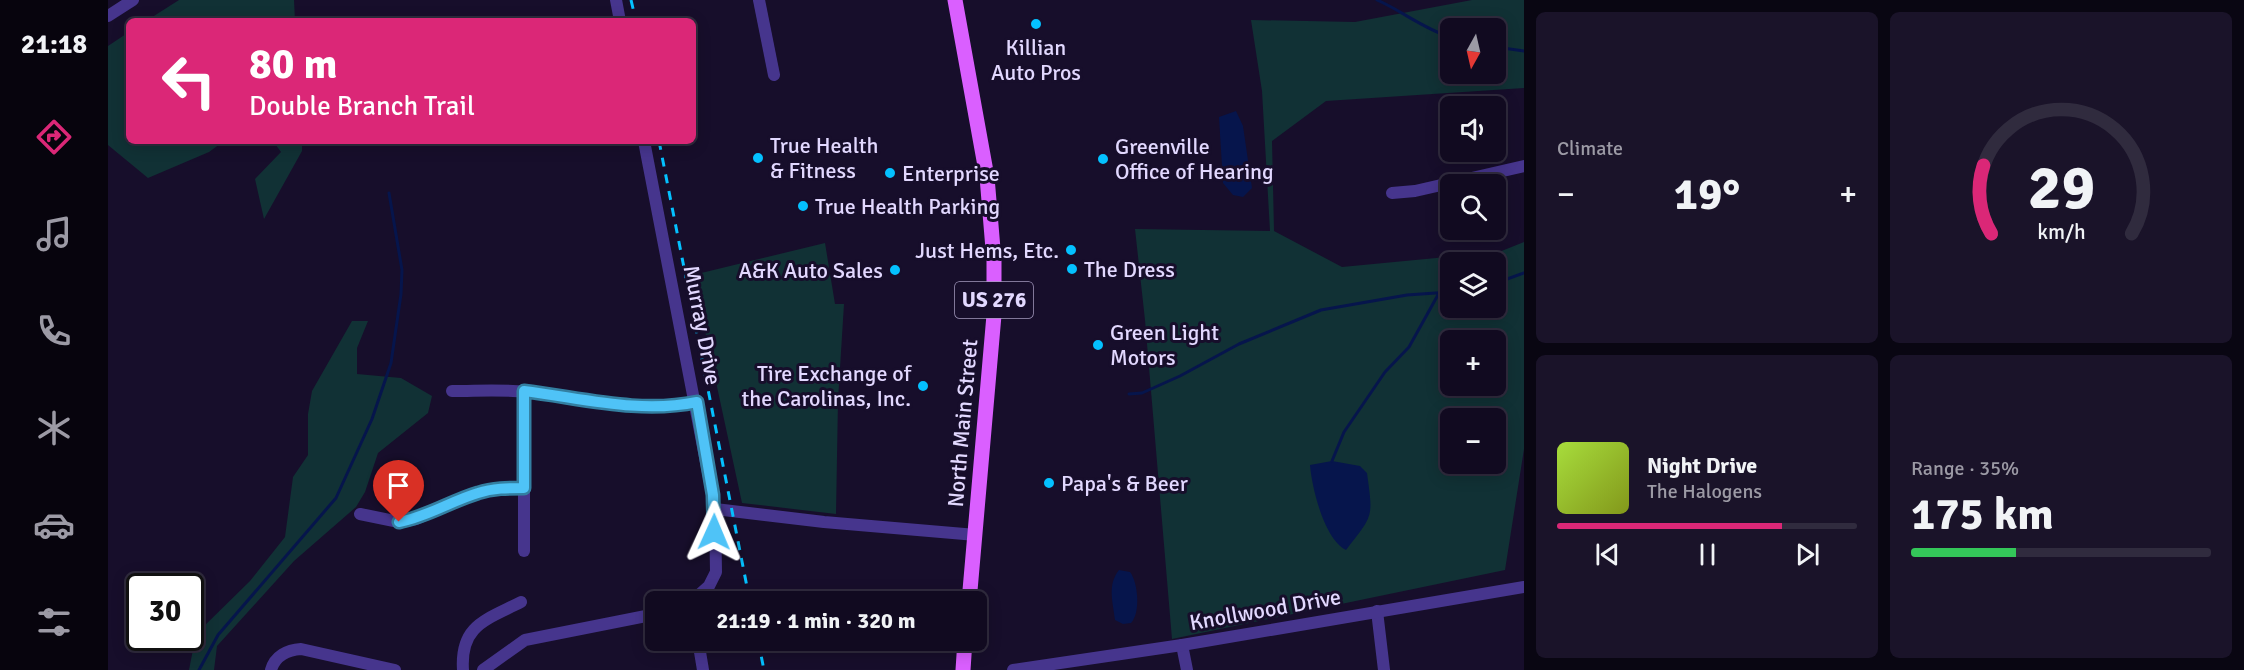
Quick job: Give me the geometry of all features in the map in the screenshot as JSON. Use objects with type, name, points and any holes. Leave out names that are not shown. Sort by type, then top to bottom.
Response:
[{"type":"main road","name":"North Main Street","points":[[955,0],[987,177],[994,261],[994,315],[970,591]]},
{"type":"main road","points":[[963,670],[964,651]]},
{"type":"street","points":[[108,16],[133,0]]},
{"type":"street","points":[[616,0],[619,18]]},
{"type":"street","points":[[759,0],[774,75]]},
{"type":"street","name":"Murray Drive","points":[[645,144],[697,402],[715,508],[716,573],[703,591]]},
{"type":"street","points":[[1392,193],[1426,189],[1524,166]]},
{"type":"street","points":[[452,391],[524,391],[633,407],[673,407],[697,402]]},
{"type":"street","points":[[524,391],[524,551]]},
{"type":"street","points":[[360,514],[399,522],[416,519],[476,493],[494,489],[524,488]]},
{"type":"street","points":[[715,508],[803,520],[976,535]]},
{"type":"street","name":"Knollwood Drive","points":[[1013,670],[1182,645],[1524,587]]},
{"type":"street","points":[[463,670],[461,651],[474,629],[521,602]]},
{"type":"street","points":[[1377,611],[1384,670]]},
{"type":"street","points":[[483,670],[525,640],[645,616]]},
{"type":"street","points":[[1182,645],[1186,670]]},
{"type":"street","points":[[271,670],[274,662],[281,655],[301,649],[395,670]]},
{"type":"street","points":[[700,651],[703,670]]},
{"type":"street","points":[[963,670],[975,670]]},
{"type":"green space","points":[[179,0],[294,0],[295,18],[151,18]]},
{"type":"green space","points":[[1472,0],[1524,0],[1524,88],[1326,101],[1272,141],[1274,231],[1342,267],[1440,258],[1440,318],[1506,318],[1506,252],[1499,252],[1524,242],[1524,449],[1505,570],[1172,639],[1135,229],[1270,231],[1262,91],[1251,20],[1355,22]]},
{"type":"green space","points":[[126,34],[126,144],[220,144],[209,152],[148,178],[108,145],[108,46]]},
{"type":"green space","points":[[275,144],[302,144],[302,151],[264,219],[255,179],[281,152]]},
{"type":"green space","points":[[825,243],[835,304],[844,304],[838,400],[836,514],[742,503],[693,275]]},
{"type":"green space","points":[[352,321],[368,321],[357,348],[357,374],[401,378],[432,396],[428,413],[378,453],[365,492],[356,507],[294,561],[217,646],[214,670],[189,670],[193,651],[204,651],[204,626],[250,581],[285,537],[293,477],[308,455],[308,414],[312,391]]},
{"type":"shaded area","points":[[1236,111],[1243,126],[1252,188],[1243,197],[1233,195],[1223,183],[1219,117]]},
{"type":"shaded area","points":[[1332,461],[1360,466],[1367,473],[1369,515],[1367,522],[1346,550],[1338,544],[1325,524],[1311,475],[1310,465]]},
{"type":"shaded area","points":[[1119,570],[1130,572],[1135,583],[1137,605],[1131,623],[1123,624],[1115,620],[1112,588]]},
{"type":"waterway","points":[[1377,0],[1440,33]]},
{"type":"waterway","points":[[1506,48],[1524,51]]},
{"type":"waterway","points":[[199,670],[218,635],[336,498],[372,419],[391,363],[401,294],[402,270],[389,193]]},
{"type":"waterway","points":[[1506,279],[1524,273]]},
{"type":"waterway","points":[[1332,461],[1344,432],[1385,372],[1409,347],[1439,293]]},
{"type":"waterway","points":[[1129,394],[1142,393],[1180,376],[1239,344],[1321,310],[1407,295],[1440,293]]},
{"type":"railway","points":[[631,0],[635,18]]},
{"type":"railway","points":[[660,144],[748,591]]},
{"type":"railway","points":[[760,651],[764,670]]},
{"type":"place","name":"Killian Auto Pros","points":[[1036,24]]},
{"type":"place","name":"True Health & Fitness","points":[[758,158]]},
{"type":"place","name":"Greenville Office of Hearing","points":[[1103,159]]},
{"type":"place","name":"Enterprise","points":[[890,173]]},
{"type":"place","name":"True Health Parking","points":[[803,206]]},
{"type":"place","name":"Just Hems, Etc.","points":[[1071,250]]},
{"type":"place","name":"The Dress","points":[[1072,269]]},
{"type":"place","name":"A&K Auto Sales","points":[[895,270]]},
{"type":"place","name":"Green Light Motors","points":[[1098,345]]},
{"type":"place","name":"Tire Exchange of the Carolinas, Inc.","points":[[923,386]]},
{"type":"place","name":"Papa's & Beer","points":[[1049,483]]},
{"type":"route","points":[[399,522],[416,519],[476,493],[494,489],[524,488],[524,391],[633,407],[673,407],[697,402],[715,508],[714,532]]}]
